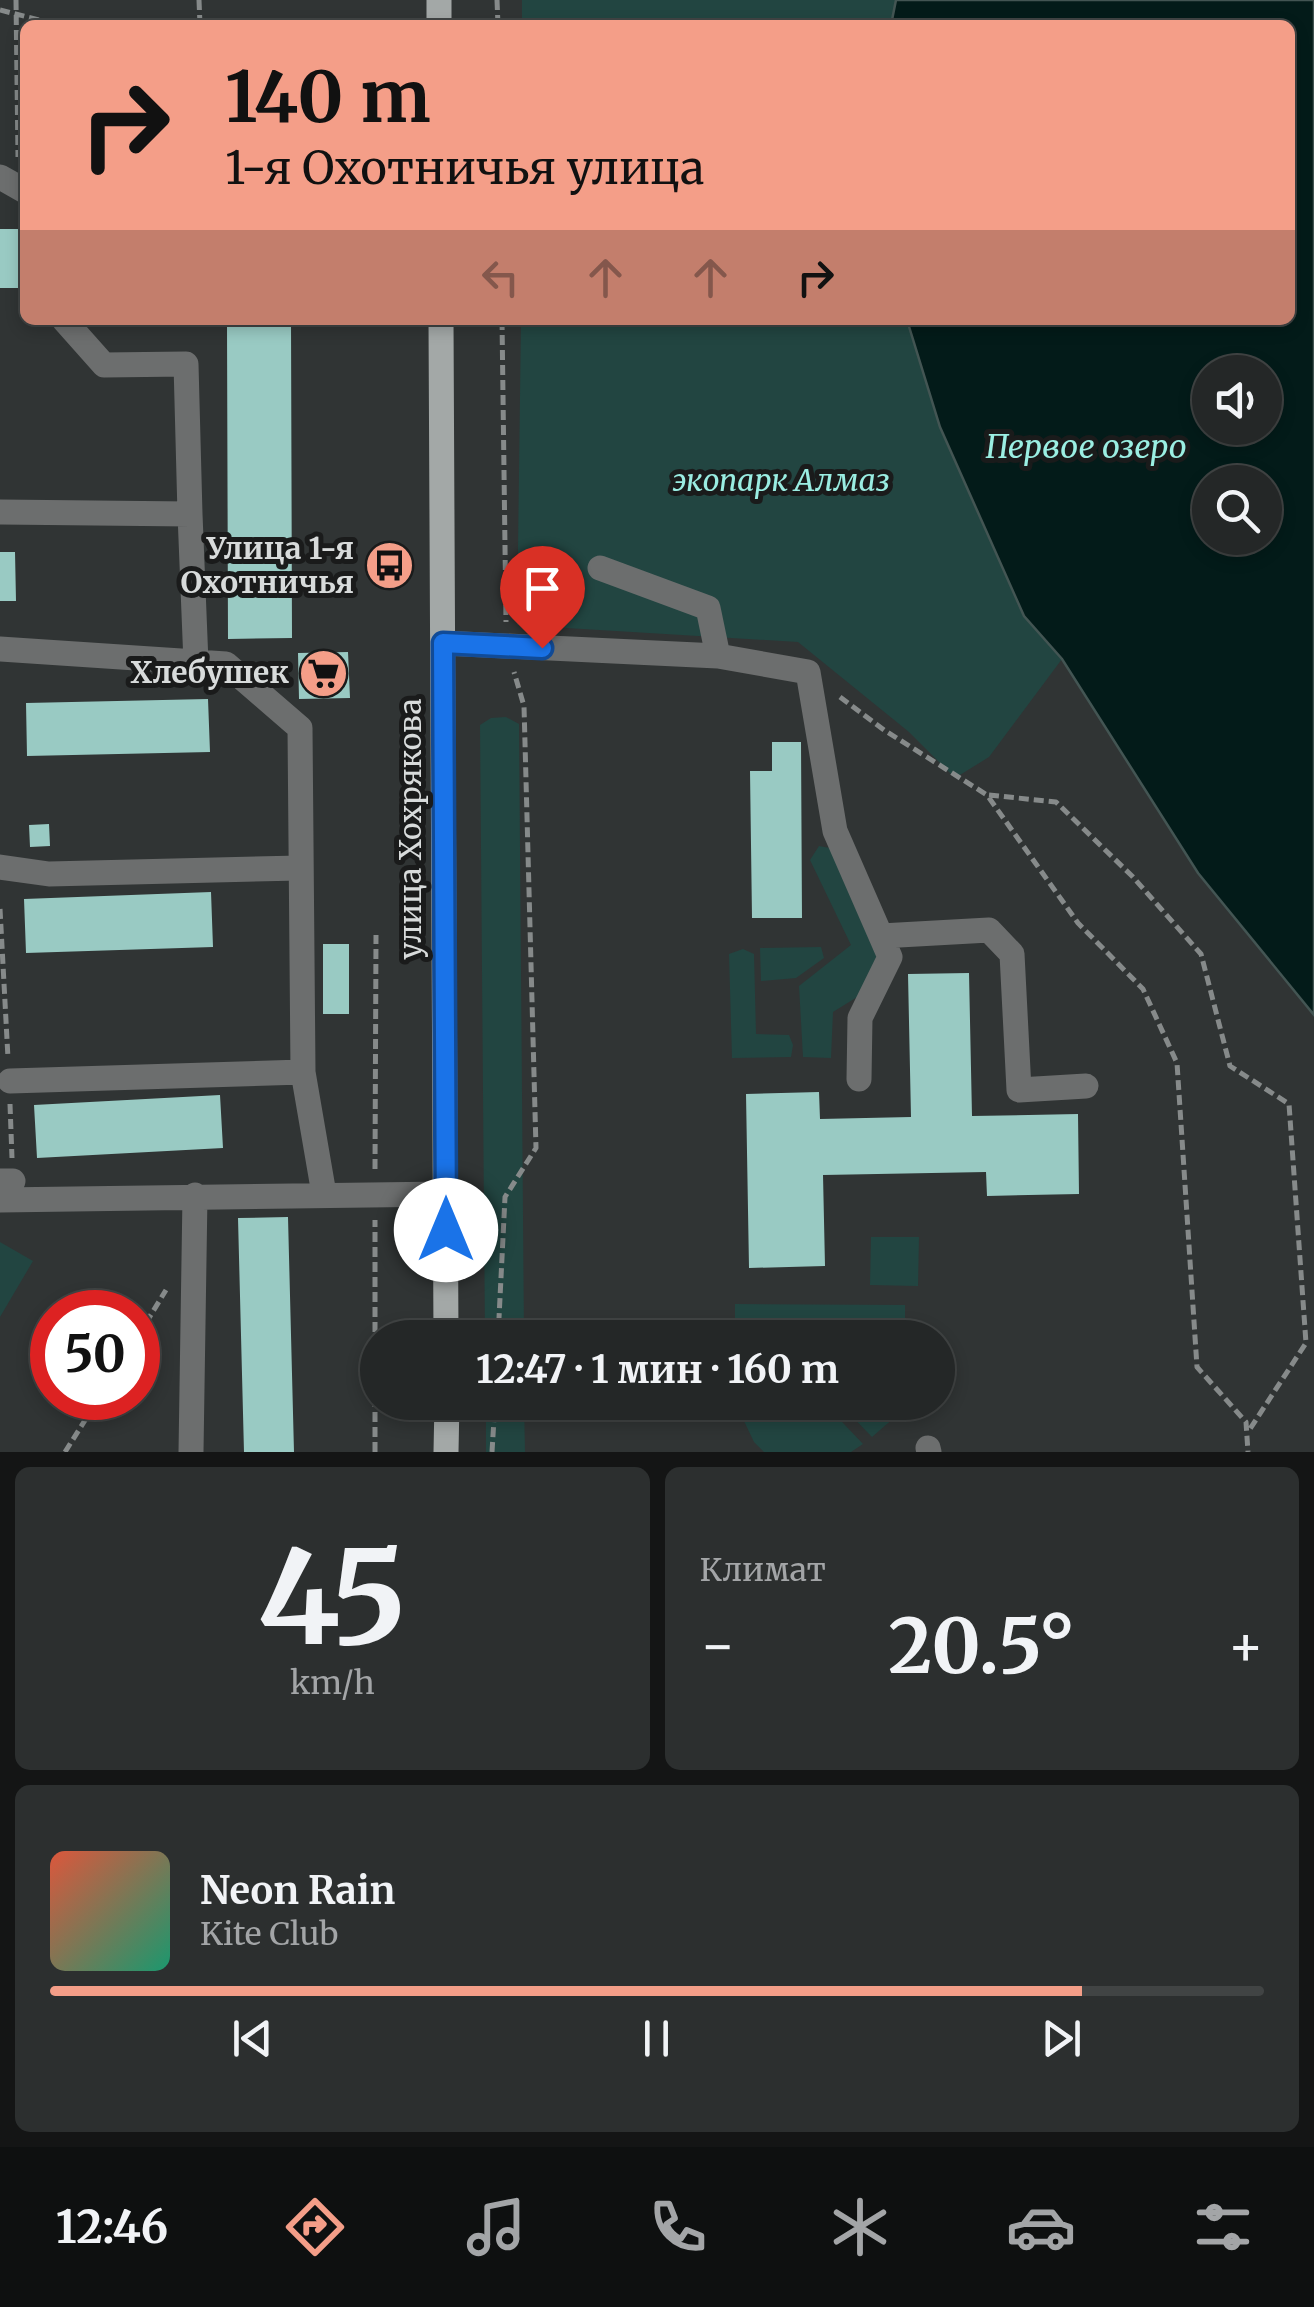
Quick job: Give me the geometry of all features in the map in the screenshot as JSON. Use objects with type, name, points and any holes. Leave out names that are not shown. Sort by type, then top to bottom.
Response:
[{"type":"main road","name":"улица Хохрякова","points":[[441,325],[446,1320]]},
{"type":"main road","points":[[446,1452],[447,1420]]},
{"type":"street","points":[[68,325],[104,365],[186,364],[196,663]]},
{"type":"street","points":[[0,512],[190,514]]},
{"type":"street","points":[[600,568],[708,608],[718,656]]},
{"type":"street","points":[[443,643],[718,656],[808,672],[835,831],[890,957],[860,1018],[860,1079]]},
{"type":"street","points":[[0,649],[226,664],[300,728],[303,1072],[324,1194]]},
{"type":"street","points":[[0,867],[49,874],[300,868]]},
{"type":"street","points":[[881,936],[989,930],[1012,954],[1019,1090],[1086,1086]]},
{"type":"street","points":[[10,1082],[303,1072]]},
{"type":"street","points":[[4,1187],[195,1195],[446,1194]]},
{"type":"street","points":[[191,1452],[195,1195]]},
{"type":"path","points":[[14,185],[16,0]]},
{"type":"path","points":[[0,10],[41,20]]},
{"type":"path","points":[[499,1320],[505,1197],[536,1148],[524,706],[507,646],[502,325]]},
{"type":"path","points":[[808,672],[884,730],[987,794],[1078,924],[1143,989],[1177,1062],[1196,1368],[1246,1422],[1248,1452]]},
{"type":"path","points":[[987,794],[1056,802],[1132,876],[1201,954],[1230,1066],[1290,1104],[1306,1343],[1247,1434]]},
{"type":"path","points":[[0,908],[10,1082],[4,1187]]},
{"type":"path","points":[[65,1452],[85,1420]]},
{"type":"path","points":[[492,1452],[494,1420]]},
{"type":"green space","points":[[522,0],[896,0],[892,20],[522,20]]},
{"type":"green space","name":"экопарк Алмаз","points":[[521,325],[909,325],[940,427],[1024,616],[1062,659],[989,757],[955,778],[909,732],[798,642],[517,625]]},
{"type":"green space","points":[[506,717],[519,724],[524,1320],[485,1320],[480,725],[491,718]]},
{"type":"green space","points":[[819,846],[835,849],[882,948],[870,989],[833,1012],[831,1058],[803,1057],[799,986],[851,945],[810,860]]},
{"type":"green space","points":[[821,947],[824,958],[796,978],[761,981],[760,948]]},
{"type":"green space","points":[[743,949],[754,954],[756,1034],[789,1035],[793,1045],[791,1057],[732,1058],[729,954]]},
{"type":"green space","points":[[871,1237],[919,1237],[918,1286],[870,1285]]},
{"type":"green space","points":[[0,1242],[33,1261],[0,1317]]},
{"type":"green space","points":[[735,1304],[905,1305],[905,1320],[735,1320]]},
{"type":"green space","points":[[486,1420],[524,1420],[525,1452],[486,1452]]},
{"type":"green space","points":[[744,1420],[840,1420],[863,1444],[851,1452],[764,1452],[754,1442]]},
{"type":"green space","points":[[856,1420],[892,1420],[872,1437]]},
{"type":"water","name":"Первое озеро","points":[[896,0],[1314,0],[1314,1015],[1198,873],[1062,659],[1024,616],[940,427],[909,325],[1295,325],[1295,20],[892,20]]},
{"type":"building","points":[[0,229],[20,229],[20,288],[0,288]]},
{"type":"building","points":[[227,325],[291,325],[292,638],[228,639]]},
{"type":"building","points":[[0,552],[15,552],[16,601],[0,601]]},
{"type":"building","points":[[348,652],[350,698],[299,699],[298,653]]},
{"type":"building","points":[[208,699],[210,752],[27,756],[26,703]]},
{"type":"building","points":[[772,742],[801,742],[802,918],[752,918],[750,771],[772,771]]},
{"type":"building","points":[[49,824],[50,846],[30,847],[29,825]]},
{"type":"building","points":[[211,892],[213,947],[26,953],[24,899]]},
{"type":"building","points":[[323,944],[349,944],[349,1014],[323,1014]]},
{"type":"building","points":[[969,973],[972,1116],[1078,1114],[1079,1194],[987,1196],[986,1172],[823,1175],[825,1266],[749,1268],[746,1094],[819,1092],[820,1119],[911,1117],[908,974]]},
{"type":"building","points":[[220,1095],[223,1148],[37,1158],[34,1105]]},
{"type":"building","points":[[288,1217],[294,1452],[244,1452],[238,1218]]},
{"type":"place","name":"Улица 1-я Охотничья","points":[[389,566]]},
{"type":"place","name":"Хлебушек","points":[[324,673]]},
{"type":"route","points":[[446,1230],[443,643],[542,648]]}]
